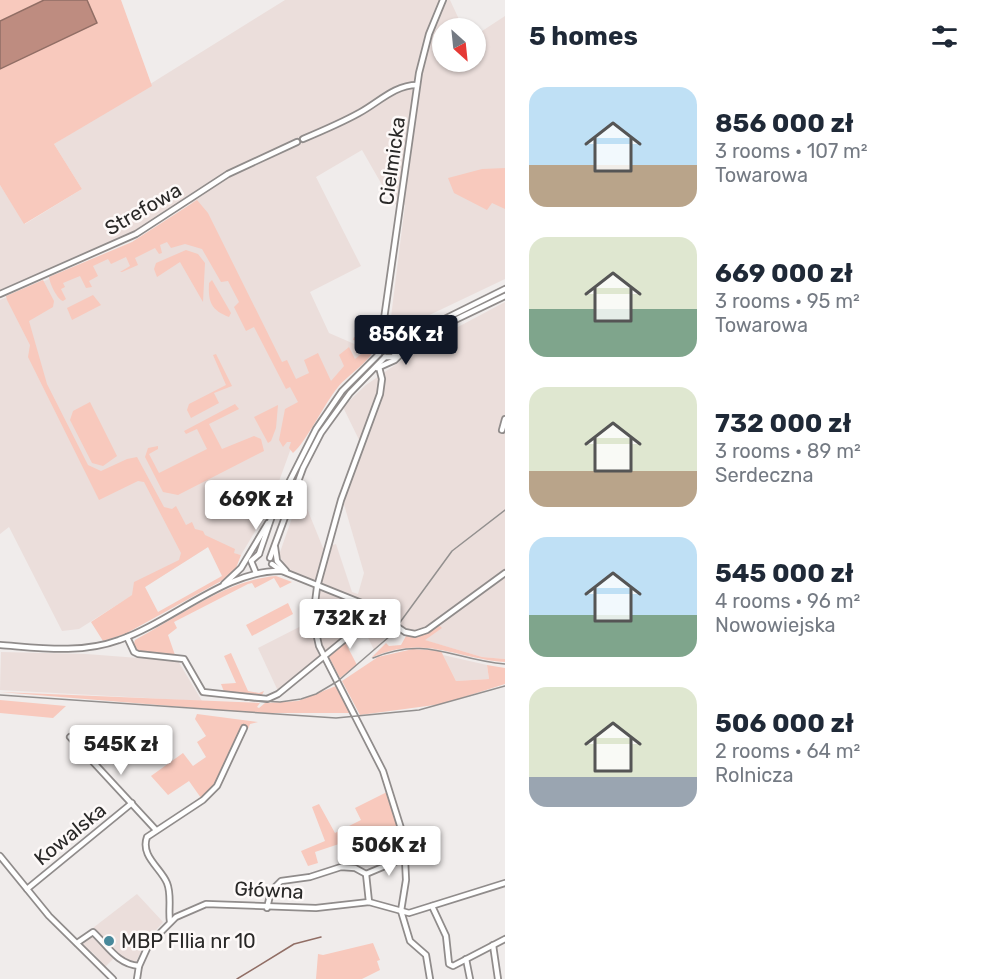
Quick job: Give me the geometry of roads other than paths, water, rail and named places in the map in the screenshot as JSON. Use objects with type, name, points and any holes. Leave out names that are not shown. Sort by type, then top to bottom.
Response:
[{"type":"street","name":"Cielmicka","points":[[385,341],[383,329],[417,85],[427,41],[443,0]]},
{"type":"street","points":[[303,139],[361,112],[395,90],[407,85],[417,85]]},
{"type":"street","name":"Strefowa","points":[[0,294],[136,234],[228,174],[297,142]]},
{"type":"street","points":[[380,352],[385,357],[393,357],[412,339],[505,289]]},
{"type":"street","points":[[213,592],[241,568],[272,516],[322,419],[352,380],[380,352],[385,341],[396,343],[412,339],[505,296]]},
{"type":"street","points":[[383,329],[412,339]]},
{"type":"street","points":[[372,371],[398,358],[412,339]]},
{"type":"street","points":[[396,343],[398,350]]},
{"type":"street","points":[[385,357],[338,408],[313,447],[270,558],[272,564],[282,571],[364,604],[405,632],[415,634],[427,630],[505,573]]},
{"type":"street","points":[[379,367],[382,379],[380,394],[344,489],[318,585],[313,619],[318,643],[383,771],[404,834],[406,880],[401,911],[410,941],[426,955],[430,979]]},
{"type":"street","points":[[502,430],[505,419]]},
{"type":"street","points":[[256,573],[252,567],[252,559],[259,554],[272,516]]},
{"type":"street","points":[[276,542],[277,561],[290,574]]},
{"type":"street","points":[[259,554],[270,558]]},
{"type":"street","points":[[269,571],[272,564]]},
{"type":"street","points":[[238,579],[252,567]]},
{"type":"street","points":[[0,645],[77,649],[107,644],[127,637],[238,579],[256,573],[282,571]]},
{"type":"street","points":[[127,637],[134,652],[138,654],[184,659],[200,688],[209,694],[272,697],[361,626]]},
{"type":"street","points":[[170,922],[169,888],[144,845],[147,837],[202,800],[217,786],[244,728]]},
{"type":"street","points":[[70,737],[156,830]]},
{"type":"street","name":"Kowalska","points":[[27,889],[132,803]]},
{"type":"street","points":[[0,856],[27,889],[113,979]]},
{"type":"street","points":[[366,874],[404,858]]},
{"type":"street","points":[[267,908],[274,884],[281,881],[310,878],[341,867],[355,868],[366,874]]},
{"type":"street","points":[[366,874],[369,902]]},
{"type":"street","name":"Główna","points":[[137,979],[139,966],[149,944],[170,922],[211,903],[267,908],[316,908],[369,902],[413,912],[505,883]]},
{"type":"street","points":[[432,906],[446,936],[448,964],[453,966],[505,939]]},
{"type":"street","points":[[77,943],[93,932],[117,957],[129,965],[139,966]]},
{"type":"street","points":[[493,945],[498,979]]},
{"type":"street","points":[[466,959],[470,979]]},
{"type":"waterway","points":[[237,979],[294,944],[321,937]]},
{"type":"railway","points":[[245,700],[280,702],[301,699],[316,694],[338,681],[390,636],[452,551],[505,510]]},
{"type":"railway","points":[[373,658],[392,651],[425,649],[505,664]]},
{"type":"railway","points":[[0,695],[336,718],[419,710],[505,686]]},
{"type":"place","name":"MBP FIlia nr 10","points":[[109,941]]}]
